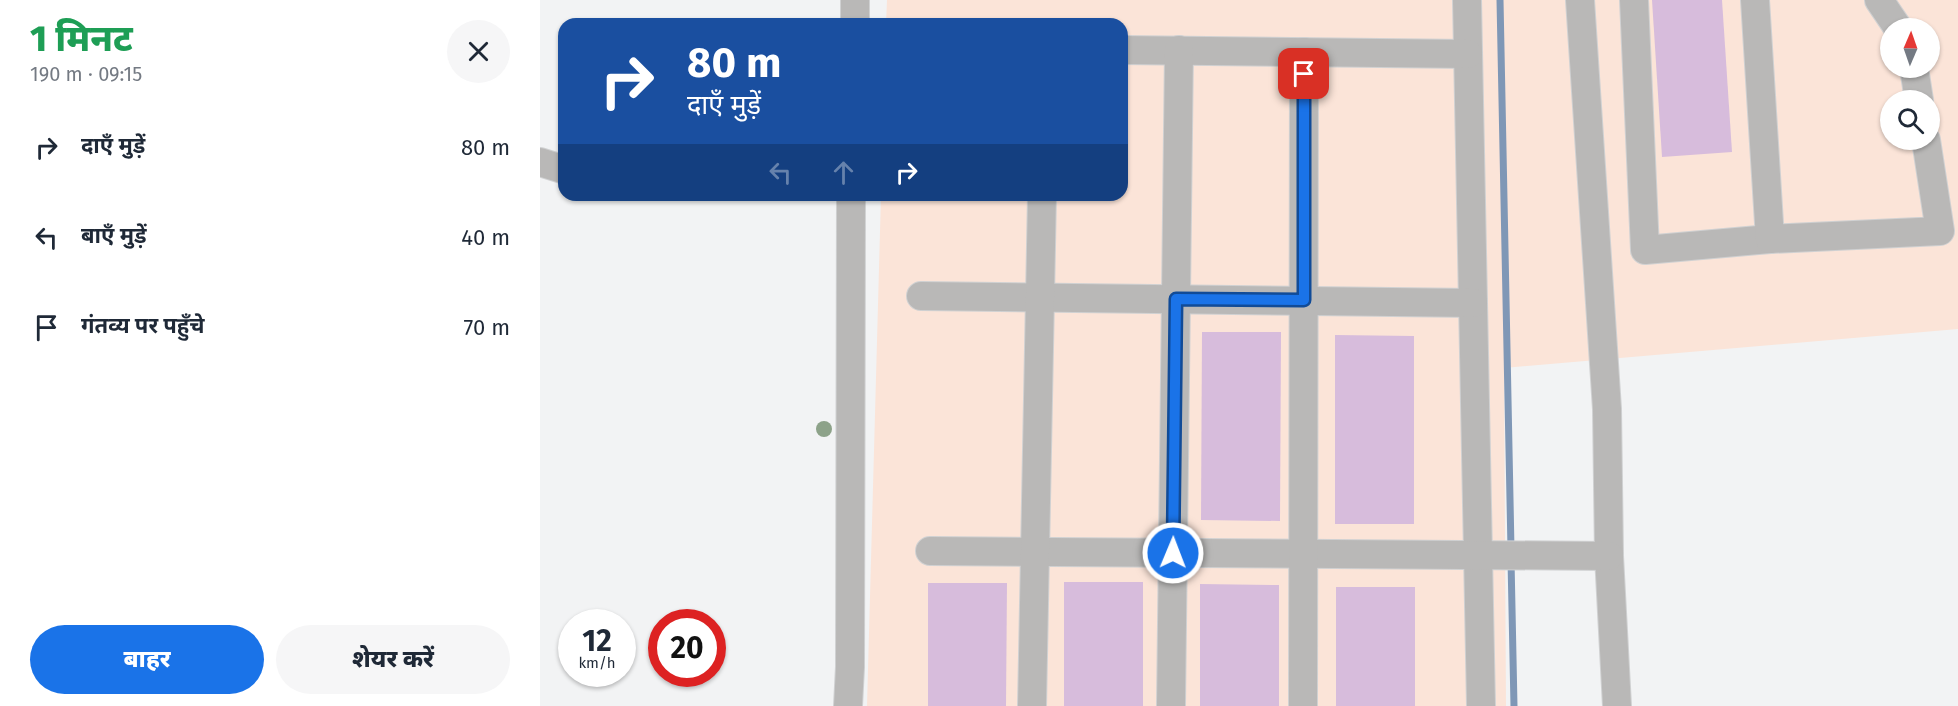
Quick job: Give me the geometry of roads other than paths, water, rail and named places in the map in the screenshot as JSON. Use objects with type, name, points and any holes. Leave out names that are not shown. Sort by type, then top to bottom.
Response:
[{"type":"street","points":[[855,0],[855,18]]},
{"type":"street","points":[[1467,0],[1473,303],[1500,556],[1481,706]]},
{"type":"street","points":[[1580,0],[1607,409],[1610,556],[1617,706]]},
{"type":"street","points":[[1634,0],[1645,250],[1770,239],[1940,231],[1928,150]]},
{"type":"street","points":[[1755,0],[1770,239]]},
{"type":"street","points":[[1879,0],[1891,18]]},
{"type":"street","points":[[1128,50],[1468,54]]},
{"type":"street","points":[[1172,706],[1179,50]]},
{"type":"street","points":[[1303,706],[1304,52]]},
{"type":"street","points":[[848,706],[851,201]]},
{"type":"street","points":[[1032,706],[1042,201]]},
{"type":"street","points":[[921,296],[1473,303]]},
{"type":"street","points":[[930,551],[1610,556]]},
{"type":"waterway","points":[[1500,0],[1511,549]]},
{"type":"waterway","points":[[1511,560],[1514,706]]}]
